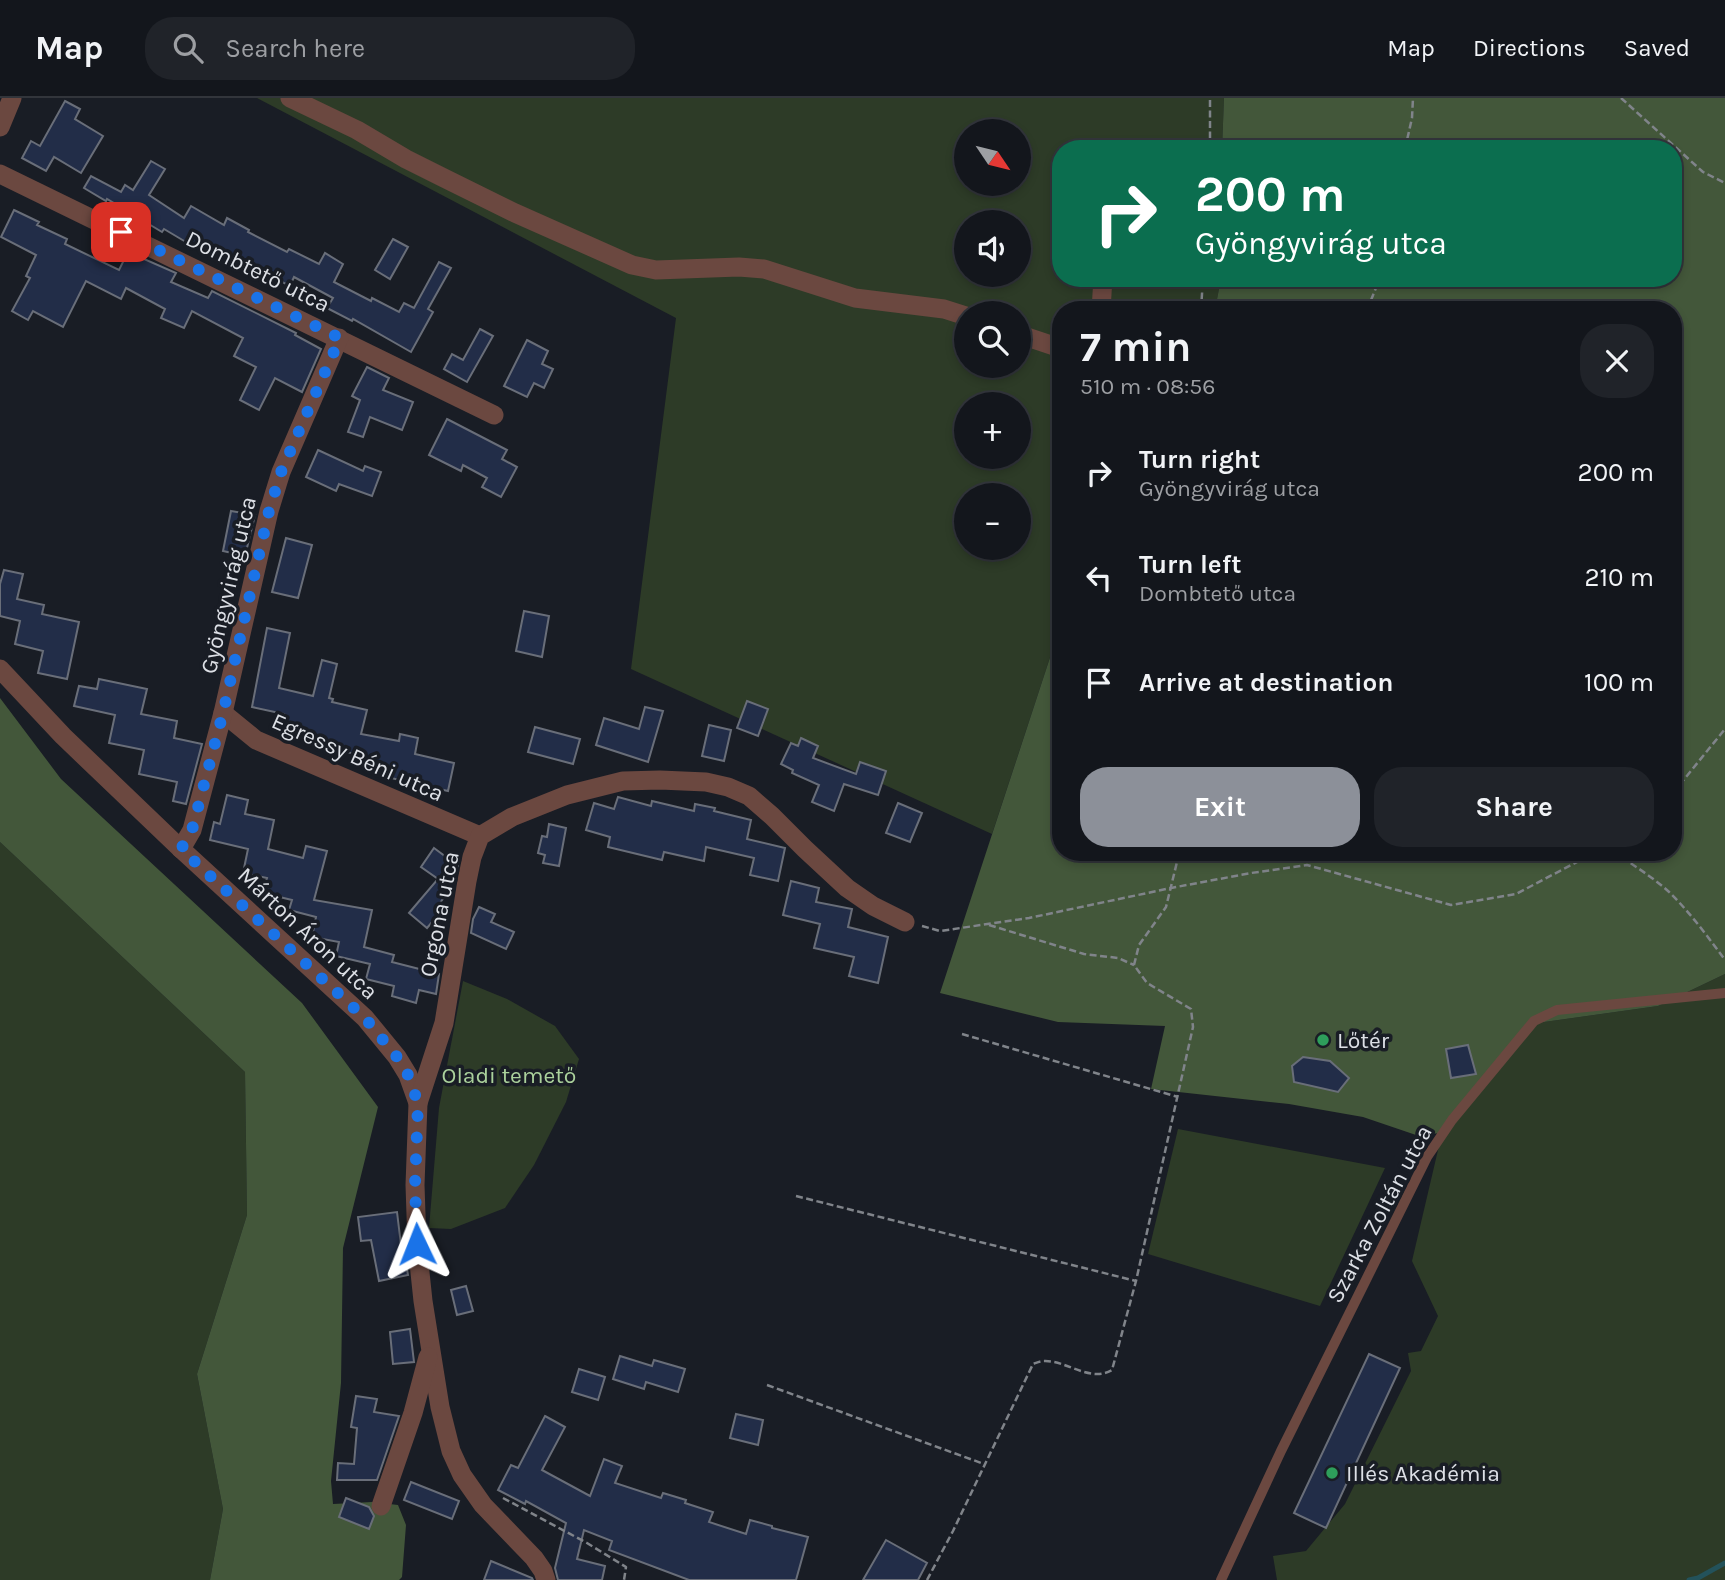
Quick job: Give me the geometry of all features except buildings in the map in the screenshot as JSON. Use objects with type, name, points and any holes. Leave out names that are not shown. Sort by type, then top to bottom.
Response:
[{"type":"street","points":[[0,127],[12,98]]},
{"type":"street","points":[[290,98],[357,130],[444,178],[632,265],[656,270],[739,267],[764,269],[855,298],[954,312]]},
{"type":"street","name":"Dombtető utca","points":[[0,174],[494,415]]},
{"type":"street","name":"Gyöngyvirág utca","points":[[181,849],[192,830],[223,713],[269,511],[281,472],[340,338]]},
{"type":"street","points":[[1031,338],[1052,345]]},
{"type":"street","name":"Márton Áron utca","points":[[0,669],[63,736],[181,849],[365,1018],[408,1075],[418,1103],[415,1185],[417,1244],[440,1407],[451,1451],[462,1475],[483,1505],[534,1558],[546,1580]]},
{"type":"street","name":"Egressy Béni utca","points":[[223,713],[256,740],[480,836]]},
{"type":"street","name":"Orgona utca","points":[[418,1103],[444,1023],[467,881],[480,836],[512,817],[567,795],[623,781],[706,782],[728,787],[749,796],[847,888],[873,906],[905,922]]},
{"type":"street","name":"Márton Áron utca","points":[[381,1506],[413,1413],[431,1348]]},
{"type":"lane","name":"Szarka Zoltán utca","points":[[1222,1580],[1281,1451],[1427,1157],[1452,1120],[1534,1021],[1557,1010],[1725,993]]},
{"type":"path","points":[[1210,98],[1210,140]]},
{"type":"path","points":[[1407,140],[1413,98]]},
{"type":"path","points":[[1621,98],[1668,140]]},
{"type":"path","points":[[1682,153],[1703,172],[1725,183]]},
{"type":"path","points":[[1682,782],[1725,729]]},
{"type":"path","points":[[1134,965],[1139,945],[1166,907],[1178,861]]},
{"type":"path","points":[[905,922],[940,931],[1029,918],[1171,888],[1307,865],[1451,905],[1516,894],[1579,861]]},
{"type":"path","points":[[1628,861],[1669,892],[1725,960]]},
{"type":"path","points":[[927,1580],[1033,1364],[1045,1360],[1104,1375],[1112,1370],[1136,1281],[1193,1027],[1191,1009],[1147,983],[1134,965],[1118,958],[1084,954],[986,924]]},
{"type":"path","points":[[962,1034],[1178,1097]]},
{"type":"path","points":[[796,1196],[1136,1281]]},
{"type":"path","points":[[767,1385],[984,1464]]},
{"type":"path","points":[[494,1492],[626,1567],[624,1580]]},
{"type":"green space","points":[[257,98],[1224,98],[1222,140],[1052,140],[1052,287],[1219,287],[1217,301],[1052,301],[1052,651],[992,834],[631,669],[676,318]]},
{"type":"green space","points":[[1224,98],[1725,98],[1725,974],[1658,1006],[1537,1023],[1442,1133],[1416,1135],[1363,1117],[1289,1104],[1151,1089],[1165,1026],[1058,1022],[940,993],[1052,651],[1052,861],[1682,861],[1682,301],[1217,301],[1219,287],[1682,287],[1682,140],[1222,140]]},
{"type":"green space","points":[[0,698],[61,779],[302,1003],[378,1107],[343,1248],[341,1383],[331,1481],[333,1504],[372,1502],[398,1505],[406,1525],[402,1577],[399,1580],[210,1580],[223,1509],[197,1374],[247,1215],[245,1072],[0,842]]},
{"type":"green space","points":[[0,842],[245,1072],[247,1215],[197,1374],[223,1509],[210,1580],[0,1580]]},
{"type":"green space","points":[[1725,974],[1725,1580],[1277,1580],[1273,1556],[1306,1551],[1345,1504],[1411,1371],[1408,1353],[1421,1351],[1438,1316],[1412,1261],[1442,1133],[1537,1023],[1658,1006]]},
{"type":"green space","name":"Oladi temető","points":[[463,981],[507,999],[555,1026],[579,1059],[566,1102],[534,1165],[505,1208],[451,1229],[429,1228],[439,1108]]},
{"type":"green space","points":[[1178,1129],[1385,1168],[1320,1306],[1148,1254]]},
{"type":"waterway","points":[[1689,1580],[1725,1563]]},
{"type":"place","name":"Lőtér","points":[[1323,1040]]},
{"type":"place","name":"Illés Akadémia","points":[[1332,1473]]},
{"type":"route","points":[[121,232],[340,338],[281,472],[269,511],[223,713],[192,830],[181,849],[365,1018],[383,1038],[408,1075],[418,1103],[415,1185],[417,1244]]}]
